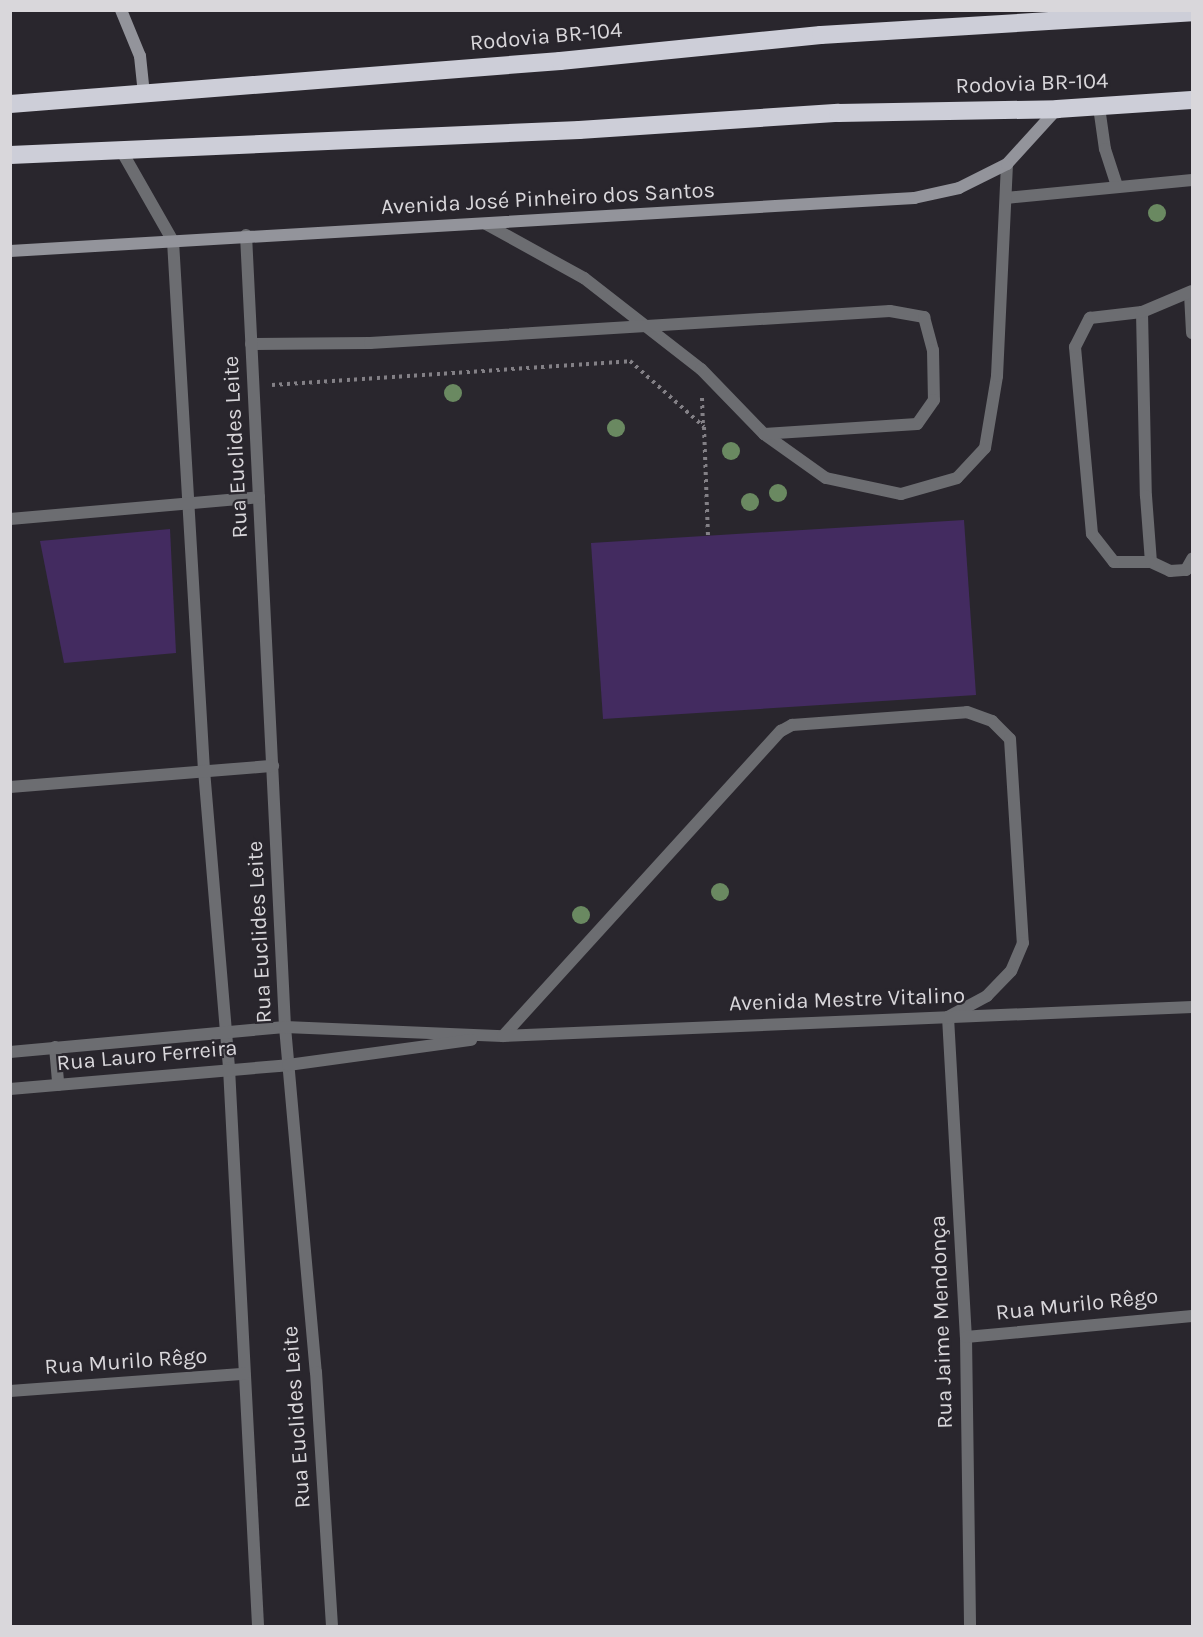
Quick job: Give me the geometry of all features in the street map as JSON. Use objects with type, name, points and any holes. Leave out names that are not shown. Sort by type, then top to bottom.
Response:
[{"type":"highway","name":"Rodovia BR-104","points":[[10,104],[560,61],[821,35],[1192,12]]},
{"type":"highway","name":"Rodovia BR-104","points":[[10,155],[579,130],[838,113],[1058,109],[1192,100]]},
{"type":"street","points":[[121,10],[140,56],[144,92]]},
{"type":"street","points":[[1099,107],[1105,149],[1117,187]]},
{"type":"street","name":"Avenida José Pinheiro dos Santos","points":[[10,251],[246,235],[486,224],[914,198],[958,188],[1007,164],[1058,109]]},
{"type":"street","points":[[121,150],[173,241]]},
{"type":"street","points":[[486,224],[584,278],[701,369],[764,434],[826,478],[901,494],[957,478],[985,448],[997,376],[1007,164]]},
{"type":"street","points":[[1006,198],[1192,180]]},
{"type":"street","name":"Rua Euclides Leite","points":[[246,235],[285,1027],[315,1360],[332,1626]]},
{"type":"street","name":"Rua Euclides Leite","points":[[173,241],[204,770],[227,1030],[258,1626]]},
{"type":"street","points":[[1192,333],[1191,293],[1142,312],[1090,318],[1075,347],[1092,534],[1114,562],[1151,562],[1170,571],[1186,570],[1192,560]]},
{"type":"street","points":[[251,344],[370,343],[891,310],[924,317],[933,350],[934,400],[917,424],[764,434]]},
{"type":"street","points":[[1142,312],[1146,496],[1151,562]]},
{"type":"street","points":[[10,519],[190,501],[259,497]]},
{"type":"street","points":[[503,1036],[782,731],[792,725],[967,712],[992,721],[1010,739],[1023,943],[1011,971],[987,996],[948,1017]]},
{"type":"street","points":[[10,787],[273,766]]},
{"type":"street","name":"Avenida Mestre Vitalino","points":[[285,1027],[503,1036],[1192,1007]]},
{"type":"street","name":"Rua Jaime Mendonça","points":[[948,1017],[966,1337],[970,1626]]},
{"type":"street","name":"Rua Lauro Ferreira","points":[[10,1052],[227,1030],[285,1027]]},
{"type":"street","name":"Avenida Mestre Vitalino","points":[[288,1065],[503,1036]]},
{"type":"street","points":[[55,1047],[58,1085]]},
{"type":"street","name":"Rua Lauro Ferreira","points":[[10,1089],[229,1068],[288,1065]]},
{"type":"street","name":"Rua Murilo Rêgo","points":[[966,1337],[1192,1316]]},
{"type":"street","name":"Rua Murilo Rêgo","points":[[10,1391],[244,1374]]},
{"type":"path","points":[[254,386],[630,361],[704,427],[708,536]]},
{"type":"building","points":[[964,520],[976,695],[603,719],[591,543]]},
{"type":"building","points":[[170,529],[176,653],[64,663],[40,541]]}]
